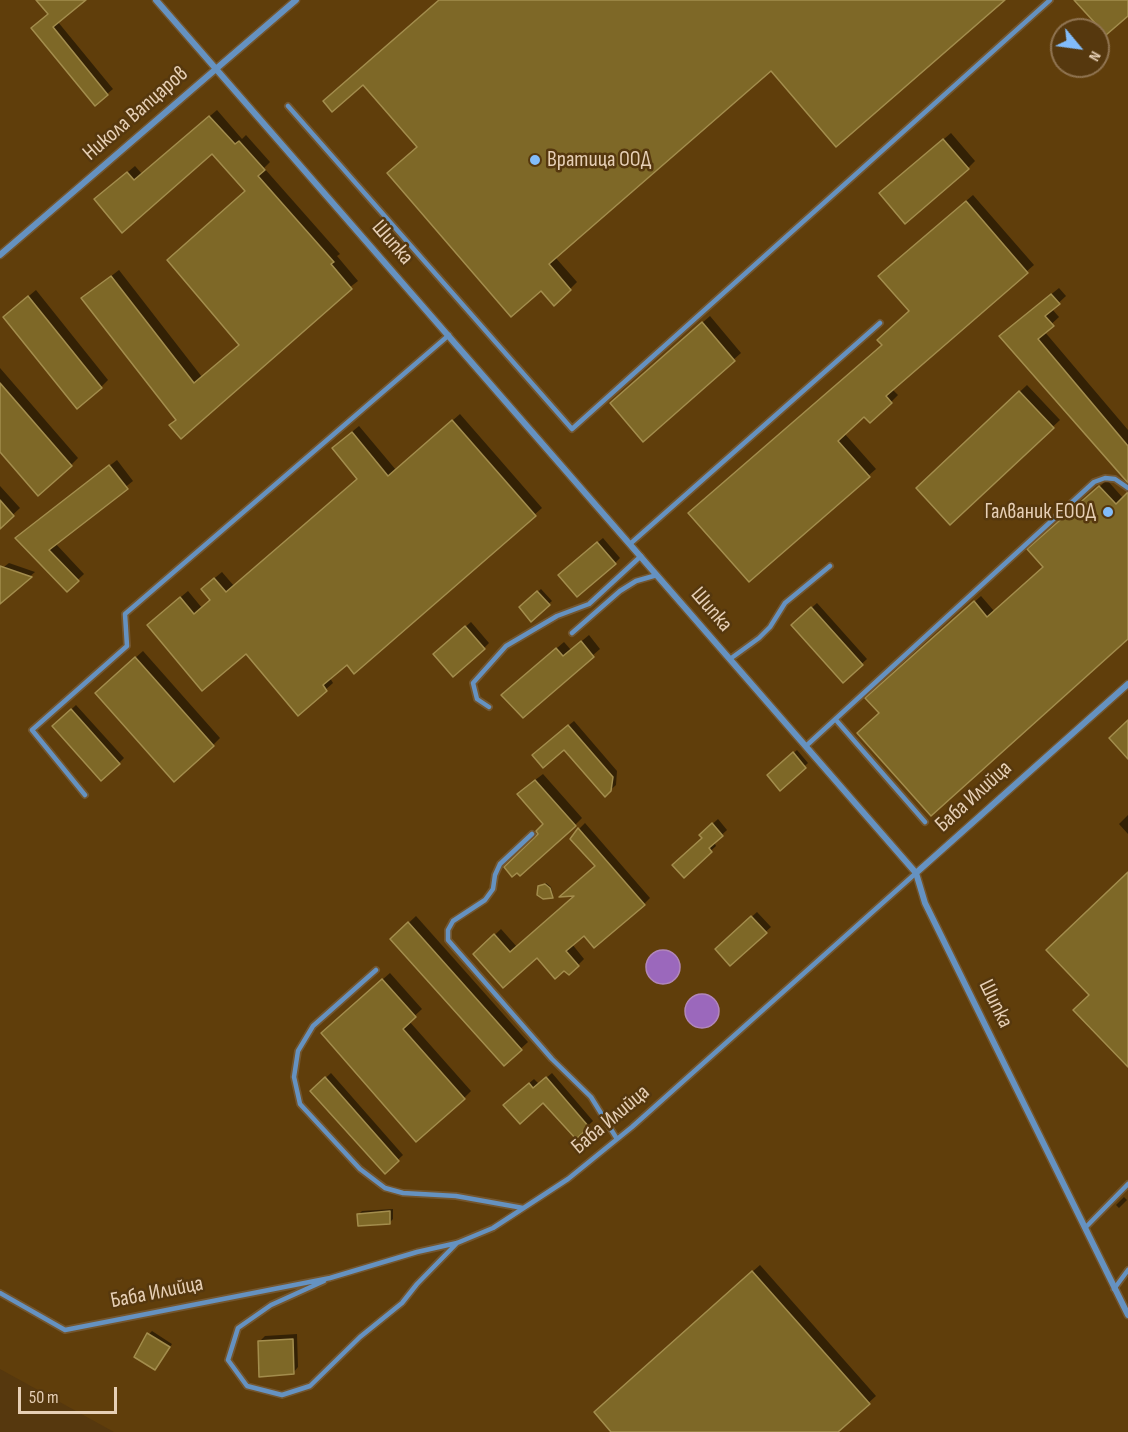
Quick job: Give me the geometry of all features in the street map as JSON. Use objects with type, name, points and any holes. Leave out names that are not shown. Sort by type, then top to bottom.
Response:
[{"type":"street","name":"Шипка","points":[[156,0],[916,873],[925,903],[1128,1315]]},
{"type":"street","name":"Никола Вапцаров","points":[[0,255],[296,0]]},
{"type":"street","name":"Баба Илийца","points":[[916,873],[1128,684]]},
{"type":"lane","points":[[288,106],[573,429],[1050,0]]},
{"type":"lane","points":[[630,544],[880,323]]},
{"type":"lane","points":[[85,795],[32,729],[127,646],[125,614],[449,336]]},
{"type":"lane","points":[[806,746],[1094,482],[1105,478],[1115,479],[1128,488]]},
{"type":"lane","points":[[489,708],[477,699],[473,683],[506,646],[557,616],[589,604],[641,556]]},
{"type":"lane","points":[[730,659],[770,627],[785,603],[830,566]]},
{"type":"lane","points":[[572,633],[636,580],[657,575]]},
{"type":"lane","points":[[836,720],[925,822]]},
{"type":"lane","points":[[532,834],[500,864],[495,875],[493,889],[485,900],[453,921],[448,930],[448,940],[552,1059],[591,1097],[617,1139]]},
{"type":"lane","name":"Баба Илийца","points":[[0,1293],[65,1330],[330,1278],[417,1252],[457,1243],[493,1228],[568,1179],[617,1139],[916,873]]},
{"type":"lane","points":[[376,970],[313,1026],[298,1051],[294,1077],[300,1104],[360,1169],[385,1188],[403,1193],[456,1196],[523,1208]]},
{"type":"lane","points":[[1084,1228],[1128,1184]]},
{"type":"lane","points":[[330,1278],[271,1305],[238,1328],[228,1360],[247,1386],[282,1395],[310,1386],[360,1337],[402,1303],[457,1243]]},
{"type":"lane","points":[[1114,1289],[1128,1270]]},
{"type":"shaded area","points":[[0,0],[1128,0],[1128,1432],[114,1432],[0,1369]]},
{"type":"shaded area","points":[[663,950],[675,955],[680,967],[675,979],[663,984],[651,979],[646,967],[651,955]]},
{"type":"shaded area","points":[[702,994],[714,999],[719,1011],[714,1023],[702,1028],[690,1023],[685,1011],[690,999]]},
{"type":"building","points":[[36,0],[86,0],[53,27],[108,95],[95,106],[31,28],[48,14]]},
{"type":"building","name":"Вратица ООД","points":[[439,0],[1005,0],[836,147],[771,71],[549,264],[571,290],[554,306],[541,291],[511,317],[387,173],[417,147],[363,85],[332,112],[323,101]]},
{"type":"building","points":[[1074,0],[1128,0],[1128,16],[1110,32],[1110,18],[1090,18]]},
{"type":"building","points":[[209,116],[235,144],[239,141],[265,170],[258,176],[334,262],[331,264],[352,289],[181,439],[169,425],[176,420],[81,298],[111,276],[194,383],[239,345],[167,260],[245,191],[212,154],[122,233],[94,199],[127,172],[134,180]]},
{"type":"building","points":[[943,139],[969,169],[905,224],[879,193]]},
{"type":"building","points":[[966,201],[1028,273],[886,396],[892,403],[870,423],[864,417],[838,441],[870,477],[749,582],[688,513],[882,345],[877,340],[909,311],[878,276]]},
{"type":"building","points":[[1051,294],[1060,304],[1045,316],[1054,326],[1038,339],[1128,446],[1128,483],[999,336]]},
{"type":"building","points":[[28,296],[102,388],[77,409],[3,317]]},
{"type":"building","points":[[702,322],[735,361],[643,442],[610,403]]},
{"type":"building","points":[[0,383],[72,466],[38,496],[0,452]]},
{"type":"building","points":[[1019,391],[1054,428],[950,525],[916,488]]},
{"type":"building","points":[[452,420],[536,516],[354,674],[347,665],[323,685],[327,691],[298,716],[246,654],[202,691],[147,625],[180,597],[194,614],[210,600],[201,589],[214,578],[226,592],[357,479],[332,448],[352,432],[388,476]]},
{"type":"building","points":[[109,465],[128,489],[49,550],[79,581],[67,592],[15,538]]},
{"type":"building","points":[[1099,486],[1116,504],[1128,492],[1128,639],[931,816],[857,733],[879,713],[865,698],[974,601],[987,617],[1043,567],[1027,549]]},
{"type":"building","points":[[0,500],[14,516],[0,529]]},
{"type":"building","points":[[597,542],[616,564],[577,597],[558,575]]},
{"type":"building","points":[[0,566],[32,577],[0,604]]},
{"type":"building","points":[[537,591],[550,605],[531,622],[519,607]]},
{"type":"building","points":[[811,607],[863,665],[843,683],[791,625]]},
{"type":"building","points":[[465,626],[485,649],[453,677],[433,654]]},
{"type":"building","points":[[581,641],[594,657],[523,718],[501,695],[556,648],[563,656]]},
{"type":"building","points":[[135,657],[214,746],[174,782],[95,693]]},
{"type":"building","points":[[71,709],[120,764],[101,781],[52,726]]},
{"type":"building","points":[[1128,720],[1128,759],[1109,738]]},
{"type":"building","points":[[568,725],[613,777],[611,791],[605,797],[564,750],[543,768],[532,755]]},
{"type":"building","points":[[793,752],[806,768],[780,791],[767,775]]},
{"type":"building","points":[[535,780],[576,826],[520,876],[517,873],[512,877],[504,867],[538,834],[536,831],[543,824],[517,794]]},
{"type":"building","points":[[712,823],[723,836],[709,848],[712,852],[684,878],[672,865],[702,838],[699,835]]},
{"type":"building","points":[[578,828],[645,905],[594,948],[584,936],[566,951],[579,966],[569,975],[564,971],[555,979],[537,958],[503,988],[473,954],[494,934],[510,952],[574,896],[559,897],[595,866],[570,839]]},
{"type":"building","points":[[1128,872],[1128,1067],[1073,1010],[1089,995],[1046,950]]},
{"type":"building","points":[[545,884],[550,888],[553,898],[543,899],[537,895],[538,886]]},
{"type":"building","points":[[751,916],[767,933],[730,966],[715,949]]},
{"type":"building","points":[[408,922],[522,1050],[504,1066],[390,939]]},
{"type":"building","points":[[382,979],[416,1017],[403,1029],[465,1099],[416,1142],[321,1033]]},
{"type":"building","points":[[325,1077],[399,1161],[385,1174],[310,1091]]},
{"type":"building","points":[[546,1077],[589,1127],[576,1139],[543,1103],[520,1124],[503,1105],[529,1083],[533,1088]]},
{"type":"building","points":[[390,1211],[390,1224],[358,1226],[357,1214]]},
{"type":"building","points":[[752,1271],[870,1404],[838,1432],[611,1432],[594,1412]]},
{"type":"building","points":[[147,1333],[170,1347],[155,1370],[134,1357]]},
{"type":"building","points":[[293,1339],[294,1374],[259,1377],[258,1341]]},
{"type":"place","name":"Вратица ООД","points":[[535,160]]},
{"type":"place","name":"Галваник ЕООД","points":[[1108,512]]}]
